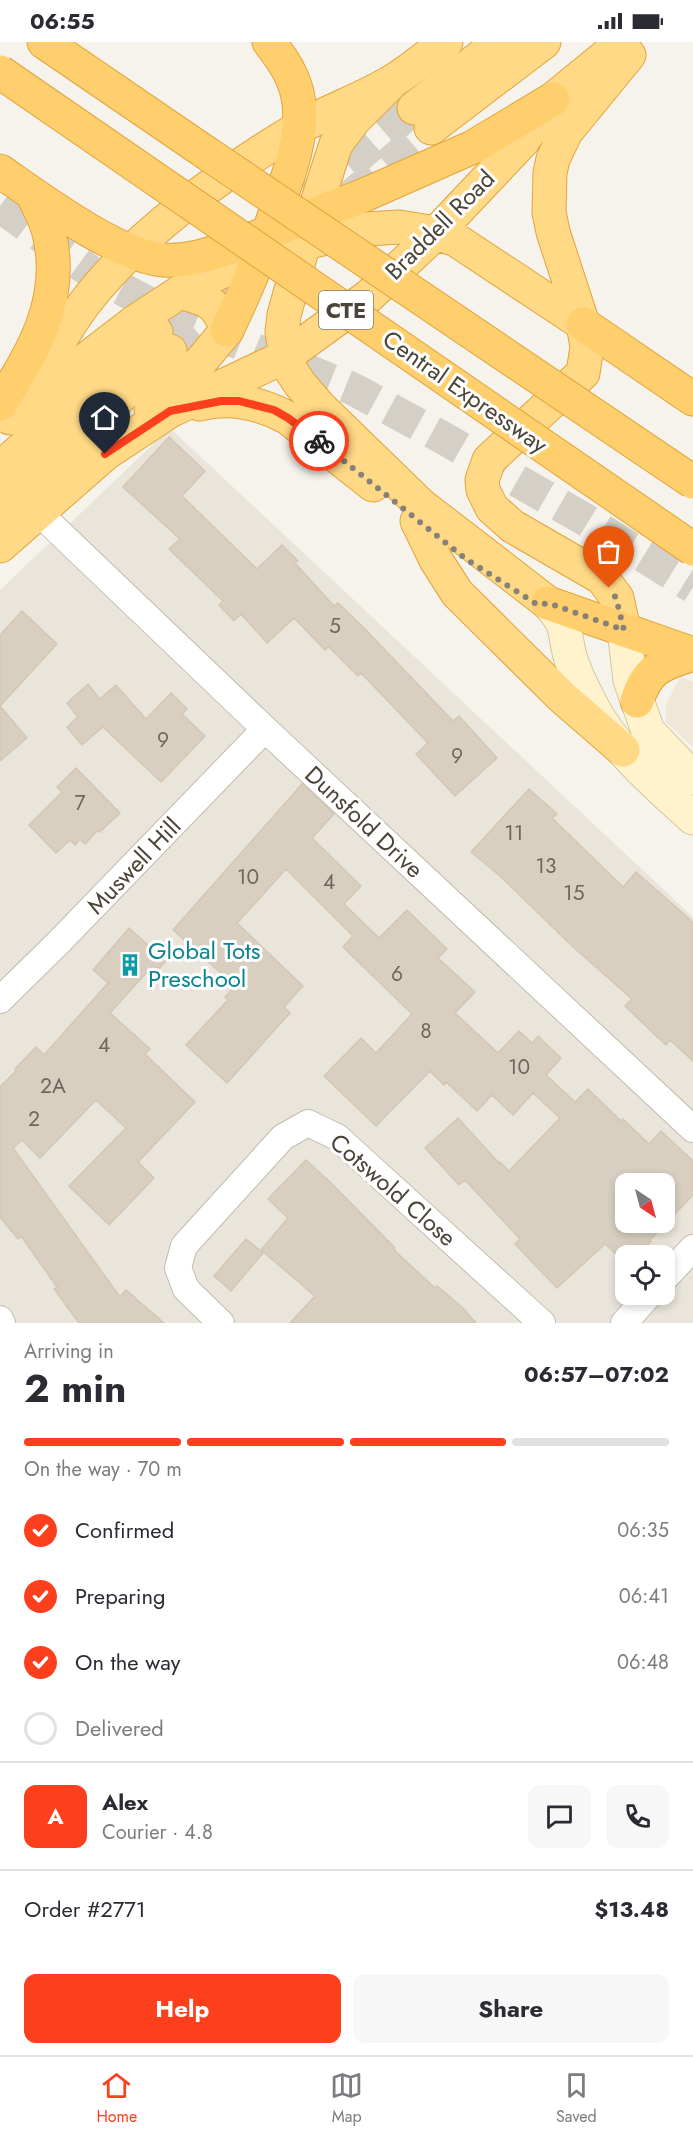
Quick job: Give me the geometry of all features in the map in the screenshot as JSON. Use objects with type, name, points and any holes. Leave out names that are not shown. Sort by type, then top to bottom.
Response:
[{"type":"highway","name":"CTE","points":[[44,42],[693,482]]},
{"type":"highway","points":[[105,454],[202,360],[227,330],[248,287],[293,163],[298,128],[299,104],[289,69],[269,42]]},
{"type":"highway","points":[[446,42],[392,82],[354,120],[336,144],[282,324],[286,356],[292,372],[319,406],[421,505],[548,603],[693,654]]},
{"type":"highway","points":[[500,42],[422,118],[544,42]]},
{"type":"highway","name":"Braddell Road","points":[[0,546],[105,454],[170,411],[286,356],[369,296],[436,233],[522,142],[553,99],[623,42]]},
{"type":"highway","points":[[624,630],[616,598],[602,578],[512,526],[492,508],[483,490],[482,480],[489,460],[583,372],[586,347],[583,324],[558,254],[549,212],[553,159],[566,132],[640,42]]},
{"type":"highway","name":"Central Expressway","points":[[0,72],[693,549]]},
{"type":"highway","points":[[3,416],[27,397],[60,339],[80,310],[131,251],[210,187],[298,128],[392,82]]},
{"type":"highway","points":[[0,171],[73,221],[131,251],[163,261],[180,260],[265,242],[309,228],[362,196],[473,147],[553,99]]},
{"type":"highway","points":[[3,416],[51,302],[54,268],[51,244],[48,230],[33,194]]},
{"type":"highway","points":[[309,228],[399,227],[436,233],[456,240],[693,399]]},
{"type":"highway","points":[[3,416],[133,323],[180,292],[265,242]]},
{"type":"highway","points":[[180,292],[206,300],[220,312],[227,330]]},
{"type":"highway","points":[[0,468],[163,341],[0,507]]},
{"type":"highway","points":[[170,411],[221,401],[239,401],[274,410],[324,445],[466,559],[538,605],[548,603]]},
{"type":"highway","points":[[417,521],[436,561],[457,593],[562,697],[623,750]]},
{"type":"highway","points":[[637,701],[642,684],[653,671],[668,662],[693,654]]},
{"type":"main road","points":[[548,603],[561,617],[564,624],[569,652],[593,709],[623,750],[693,818]]},
{"type":"main road","points":[[624,630],[630,680],[648,731],[693,778]]},
{"type":"street","name":"Dunsfold Drive","points":[[38,512],[265,729],[693,1129]]},
{"type":"street","name":"Muswell Hill","points":[[0,1000],[265,729]]},
{"type":"street","name":"Cotswold Close","points":[[221,1323],[186,1289],[178,1268],[184,1246],[283,1137],[308,1123],[338,1137],[542,1323]]},
{"type":"street","points":[[675,1267],[693,1248]]},
{"type":"street","points":[[624,1323],[640,1305]]},
{"type":"shaded area","points":[[170,428],[693,917],[693,1323],[0,1323],[0,590]]},
{"type":"shaded area","points":[[681,676],[693,682],[693,747],[666,722],[666,704]]},
{"type":"building","points":[[169,437],[205,471],[182,496],[257,569],[282,545],[334,606],[338,603],[453,721],[459,716],[497,758],[455,796],[416,754],[428,743],[361,673],[358,676],[329,647],[325,650],[294,618],[267,643],[241,614],[234,621],[219,605],[223,601],[169,549],[180,539],[123,487]]},
{"type":"building","points":[[22,611],[57,644],[0,706],[0,635]]},
{"type":"building","points":[[88,684],[100,699],[116,685],[146,719],[171,693],[187,709],[182,714],[205,736],[161,782],[103,727],[82,745],[67,727],[78,717],[67,703]]},
{"type":"building","points":[[0,706],[27,738],[0,761]]},
{"type":"building","points":[[76,768],[120,813],[100,832],[98,830],[85,844],[80,839],[75,845],[70,840],[56,853],[29,825],[62,792],[57,787]]},
{"type":"building","points":[[302,784],[334,814],[312,838],[361,886],[344,904],[379,938],[407,910],[447,949],[438,958],[475,992],[455,1013],[498,1053],[519,1031],[532,1043],[538,1036],[561,1058],[546,1075],[575,1102],[588,1089],[649,1144],[661,1131],[693,1161],[693,1195],[675,1214],[675,1173],[615,1173],[615,1233],[657,1233],[648,1245],[615,1245],[615,1253],[605,1244],[557,1288],[515,1244],[520,1239],[465,1180],[459,1185],[425,1148],[458,1118],[509,1171],[560,1118],[533,1093],[513,1115],[492,1095],[477,1111],[446,1082],[444,1085],[430,1071],[376,1126],[324,1076],[361,1038],[376,1053],[412,1014],[343,947],[353,936],[286,869],[237,923],[303,986],[284,1007],[290,1013],[227,1083],[186,1045],[228,1000],[225,997],[235,986],[173,930]]},
{"type":"building","points":[[529,789],[557,814],[552,818],[623,887],[636,872],[693,922],[693,1061],[670,1040],[666,1045],[653,1033],[625,1006],[632,999],[571,945],[500,876],[471,852]]},
{"type":"building","points":[[129,928],[166,961],[152,976],[147,972],[110,1013],[150,1049],[145,1054],[195,1102],[138,1162],[154,1178],[109,1225],[69,1186],[126,1128],[96,1100],[40,1158],[22,1140],[13,1148],[120,1297],[126,1290],[164,1323],[79,1323],[54,1289],[57,1287],[21,1236],[18,1239],[0,1217],[0,1087],[36,1047],[44,1055],[108,983],[93,970]]},
{"type":"building","points":[[306,1160],[395,1248],[394,1250],[435,1288],[437,1286],[462,1307],[476,1323],[290,1323],[315,1296],[261,1250],[288,1218],[268,1199]]},
{"type":"building","points":[[246,1239],[263,1253],[231,1291],[214,1276]]},
{"type":"tunnel","points":[[311,197],[414,108]]},
{"type":"tunnel","points":[[350,197],[431,128]]},
{"type":"tunnel","points":[[0,206],[95,275],[179,319],[353,389],[584,519],[693,587]]},
{"type":"tunnel","points":[[156,332],[211,284]]},
{"type":"tunnel","points":[[170,351],[238,293]]},
{"type":"way so far","points":[[319,441],[466,559],[538,605],[548,603],[624,630],[616,598],[609,588]]},
{"type":"place","name":"Global Tots Preschool","points":[[130,965]]},
{"type":"route","points":[[105,454],[170,411],[205,402],[221,401],[239,401],[274,410],[319,441]]}]
